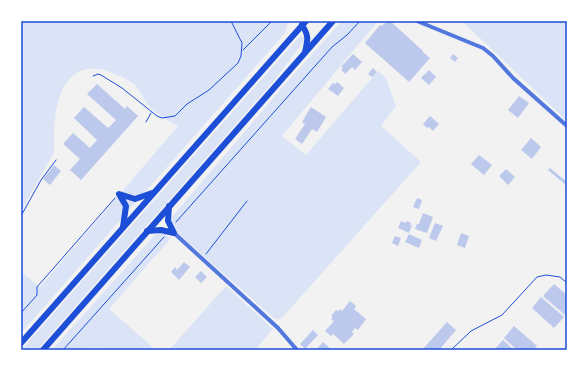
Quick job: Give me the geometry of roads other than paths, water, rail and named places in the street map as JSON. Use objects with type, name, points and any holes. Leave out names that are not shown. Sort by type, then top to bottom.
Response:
[{"type":"highway","points":[[43,350],[333,21]]},
{"type":"highway","points":[[304,23],[308,39],[305,53]]},
{"type":"highway","points":[[21,343],[304,23]]},
{"type":"highway","points":[[122,228],[126,206],[119,194],[136,199],[153,193]]},
{"type":"highway","points":[[147,231],[171,231],[168,221],[169,206]]},
{"type":"street","points":[[417,21],[483,48],[493,56],[513,78],[567,126]]},
{"type":"street","points":[[171,231],[278,328],[297,350]]}]
